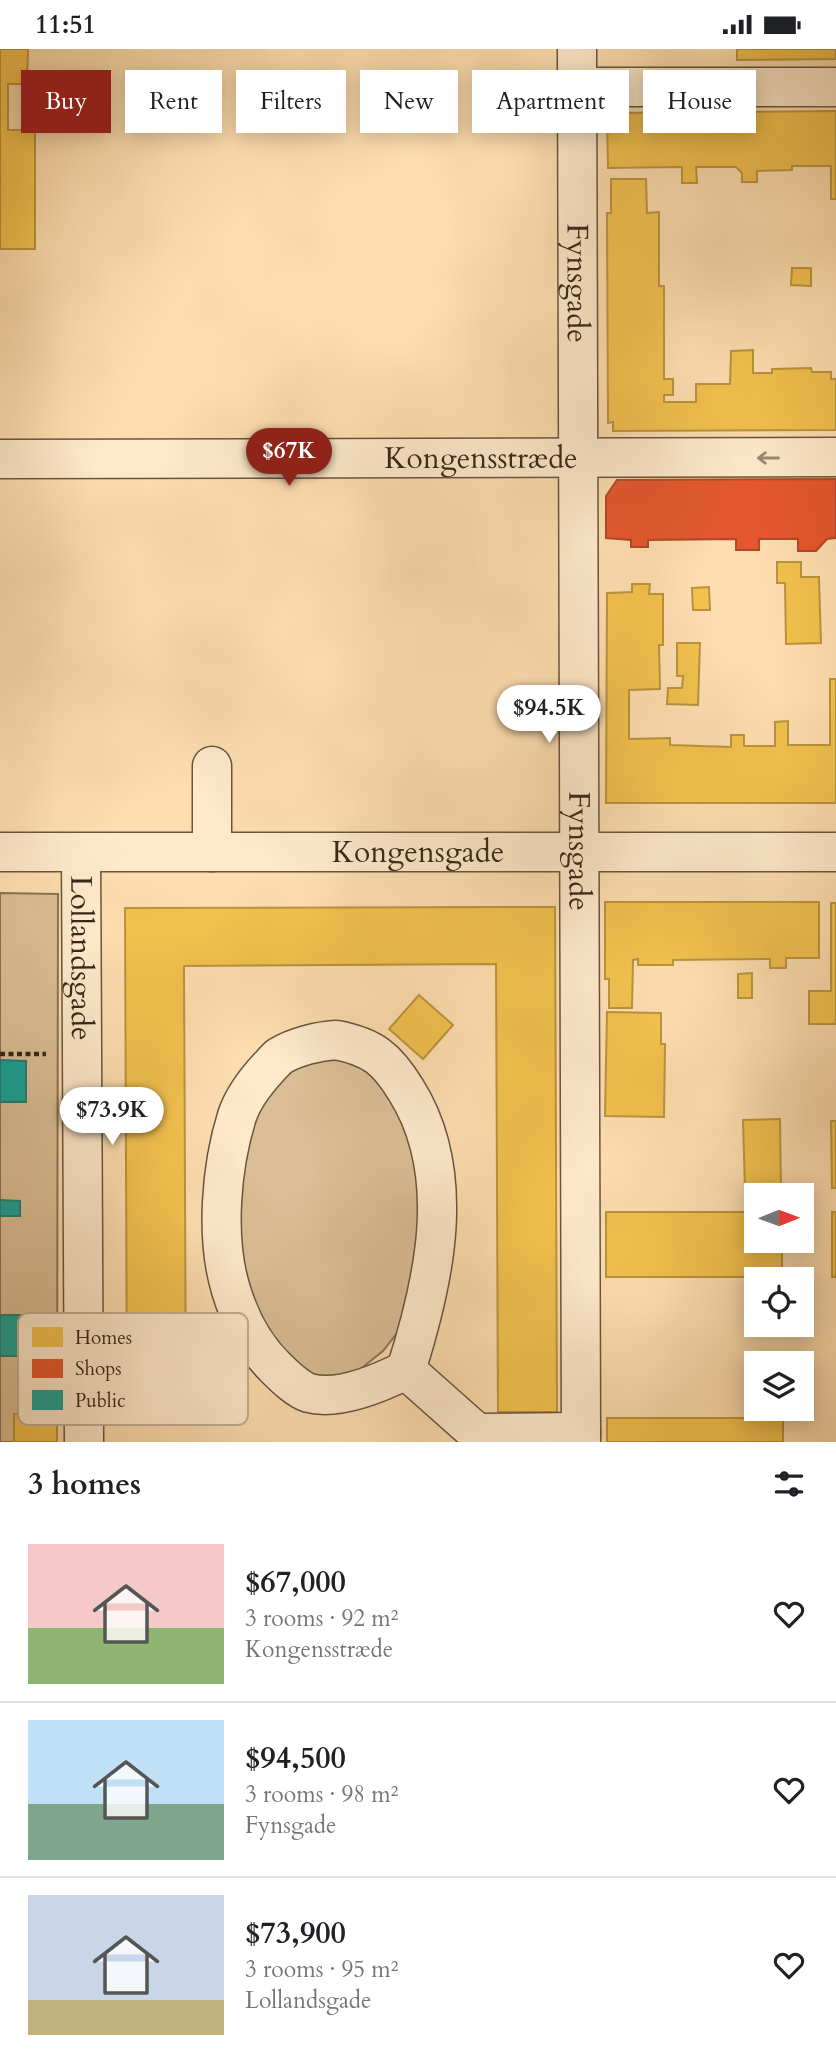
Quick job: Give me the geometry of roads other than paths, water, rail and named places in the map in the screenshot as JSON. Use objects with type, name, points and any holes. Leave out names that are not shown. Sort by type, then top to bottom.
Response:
[{"type":"street","name":"Fynsgade","points":[[577,49],[577,70]]},
{"type":"street","points":[[629,87],[836,87]]},
{"type":"street","name":"Fynsgade","points":[[577,133],[581,1437]]},
{"type":"street","name":"Kongensstræde","points":[[0,459],[836,457]]},
{"type":"street","points":[[212,766],[212,852]]},
{"type":"street","name":"Kongensgade","points":[[0,852],[836,852]]},
{"type":"street","name":"Lollandsgade","points":[[81,852],[83,1313]]},
{"type":"street","points":[[239,1313],[230,1288],[223,1244],[222,1203],[227,1159],[238,1114],[256,1080],[279,1056],[318,1041],[354,1043],[377,1054],[395,1072],[416,1106],[429,1139],[435,1170],[437,1223],[431,1271],[420,1327],[406,1370],[354,1391],[309,1393],[281,1373],[258,1350],[248,1331]]},
{"type":"street","points":[[406,1370],[477,1433],[581,1437]]}]
